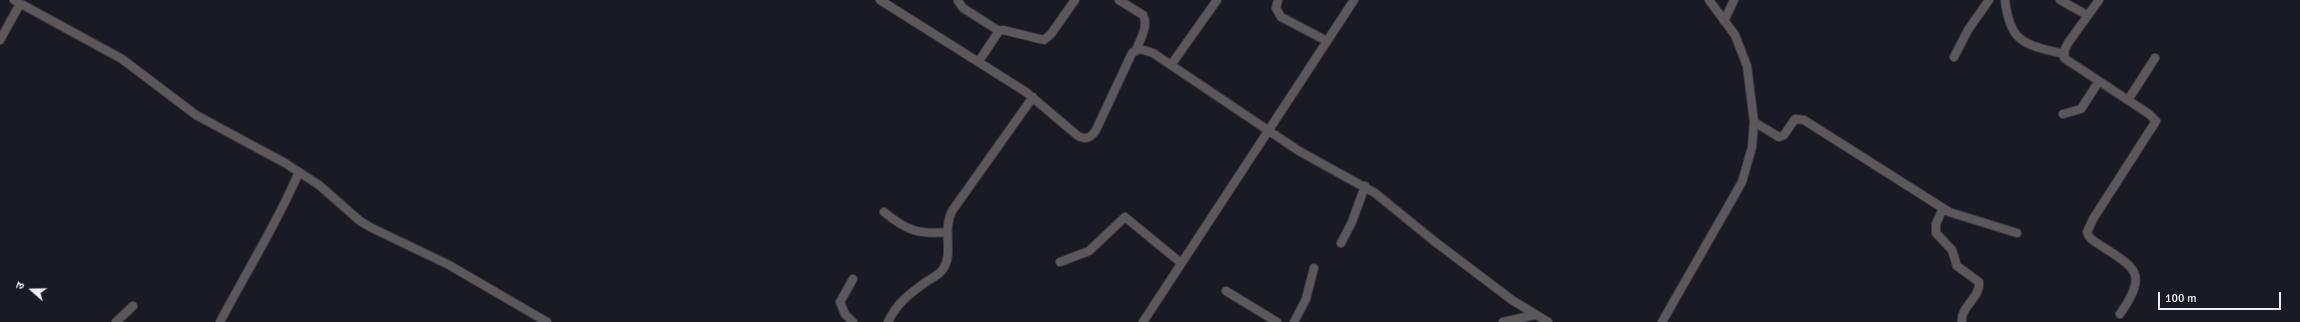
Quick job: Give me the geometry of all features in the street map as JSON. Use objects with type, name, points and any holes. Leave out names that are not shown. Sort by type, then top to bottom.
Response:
[{"type":"street","points":[[880,0],[979,61],[1033,97],[1078,136],[1084,138],[1091,137],[1096,130],[1128,58],[1136,50],[1144,28],[1144,15],[1119,0]]},
{"type":"street","points":[[958,1],[963,8],[999,31],[1003,30],[1044,40],[1051,34],[1075,0]]},
{"type":"street","points":[[1171,65],[1217,0]]},
{"type":"street","points":[[1278,0],[1276,8],[1281,16],[1328,41]]},
{"type":"street","points":[[1143,322],[1354,0]]},
{"type":"street","points":[[1662,322],[1742,182],[1752,147],[1754,122],[1747,66],[1738,41],[1709,0]]},
{"type":"street","points":[[1724,21],[1734,0]]},
{"type":"street","points":[[1954,57],[1968,30],[1989,0]]},
{"type":"street","points":[[2005,0],[2010,23],[2019,39],[2024,44],[2064,54]]},
{"type":"street","points":[[2060,0],[2087,15]]},
{"type":"street","points":[[2099,0],[2068,43],[2064,54],[2067,61],[2154,117],[2156,125],[2093,218],[2088,232],[2091,239],[2130,265],[2135,272],[2136,285],[2133,295],[2120,314]]},
{"type":"street","points":[[0,40],[17,2],[122,59],[196,115],[319,184],[360,221],[449,265],[547,322]]},
{"type":"street","points":[[979,61],[999,31]]},
{"type":"street","points":[[1136,50],[1150,51],[1299,151],[1365,186],[1512,300],[1548,322]]},
{"type":"street","points":[[2128,100],[2155,58]]},
{"type":"street","points":[[2063,114],[2081,109],[2099,81]]},
{"type":"street","points":[[888,322],[895,308],[904,297],[943,269],[948,256],[946,226],[952,211],[1033,97]]},
{"type":"street","points":[[1754,122],[1779,137],[1784,135],[1795,119],[1804,120],[1943,208],[2017,233]]},
{"type":"street","points":[[220,322],[239,284],[283,210],[299,172]]},
{"type":"street","points":[[1341,243],[1352,222],[1365,186]]},
{"type":"street","points":[[1943,208],[1936,224],[1936,232],[1952,250],[1958,266],[1979,282],[1978,289],[1963,314],[1962,322]]},
{"type":"street","points":[[884,212],[910,230],[928,234],[947,232]]},
{"type":"street","points":[[1060,262],[1089,251],[1125,217],[1181,264]]},
{"type":"street","points":[[1294,322],[1306,299],[1314,268]]},
{"type":"street","points":[[853,279],[840,302],[845,314],[854,322]]},
{"type":"street","points":[[1226,291],[1277,322]]},
{"type":"street","points":[[116,322],[133,306]]},
{"type":"street","points":[[1503,322],[1535,315]]}]
